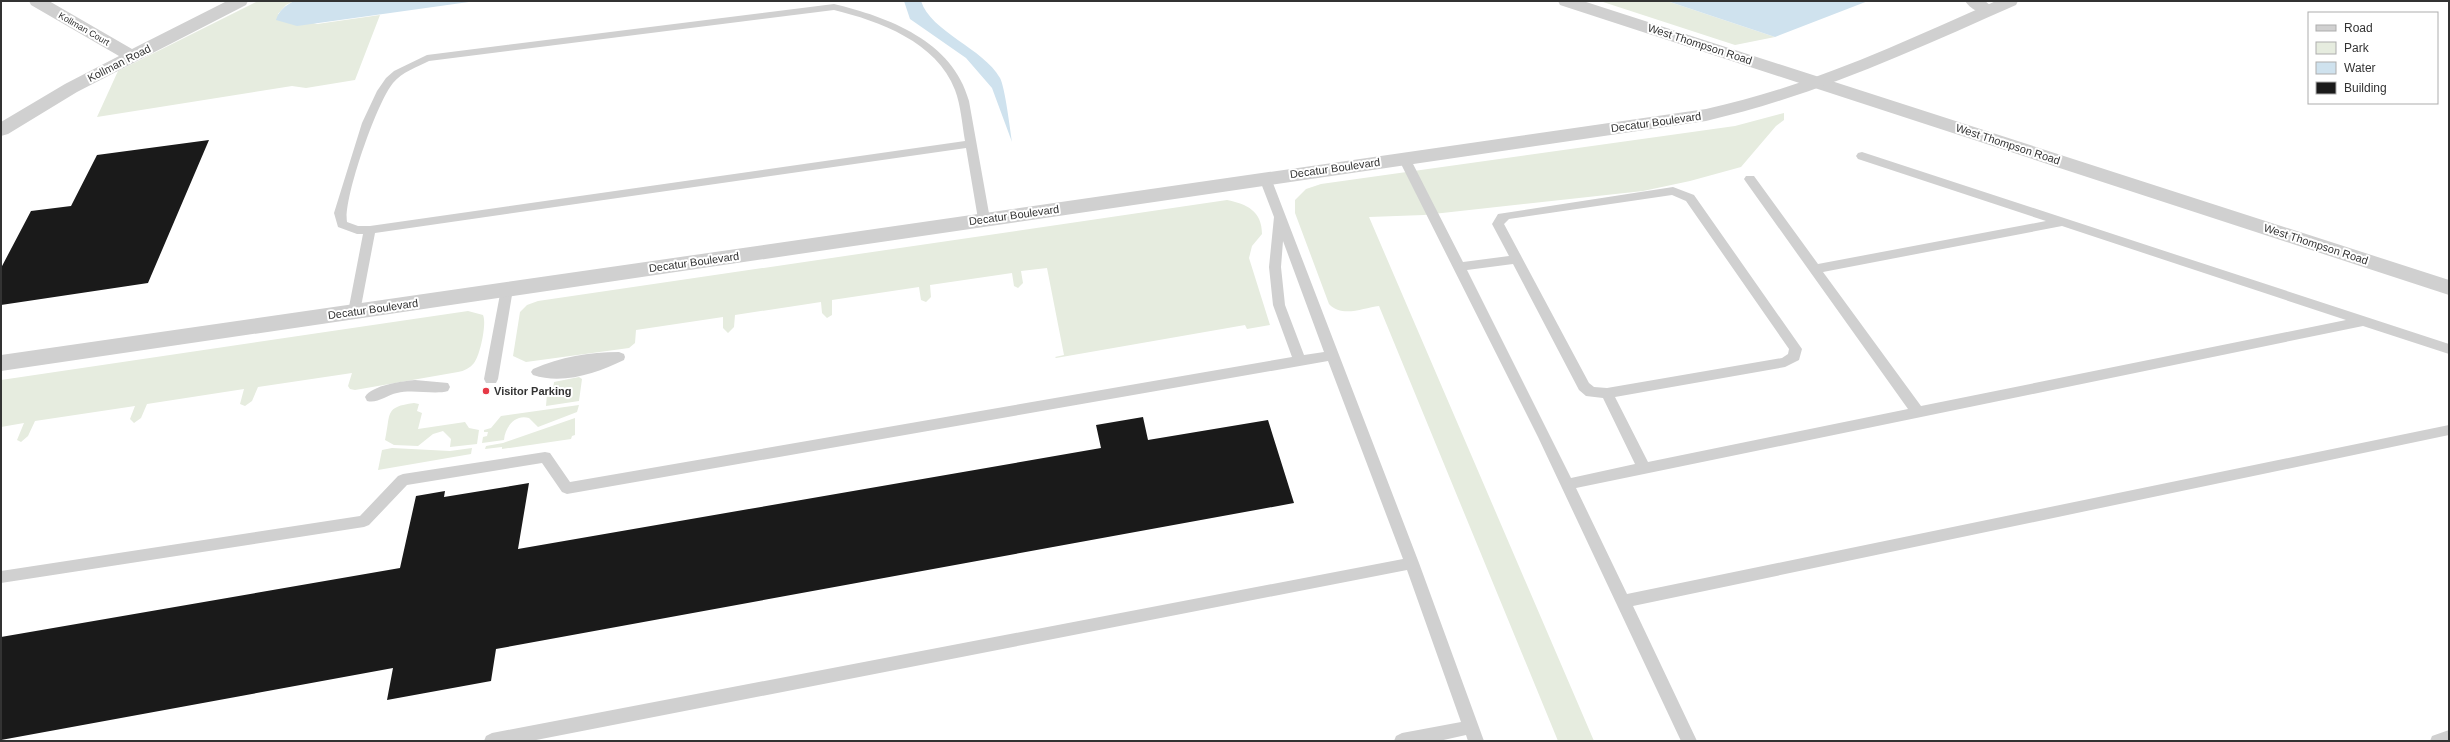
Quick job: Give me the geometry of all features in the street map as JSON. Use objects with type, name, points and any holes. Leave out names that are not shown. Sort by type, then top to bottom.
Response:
[{"type":"street","name":"Kollman Court","points":[[37,1],[131,56]]},
{"type":"street","name":"Kollman Road","points":[[1,130],[61,94],[131,56],[240,1]]},
{"type":"street","name":"West Thompson Road","points":[[1566,1],[2449,288]]},
{"type":"street","points":[[1973,1],[1988,10]]},
{"type":"street","name":"Decatur Boulevard","points":[[1,364],[984,219],[1706,115],[1759,103],[1822,83],[2010,1]]},
{"type":"lane","points":[[971,144],[370,230],[357,230],[342,224],[340,213],[373,110],[390,81],[407,68],[427,58],[834,6],[861,12],[894,25],[914,37],[930,52],[957,83],[964,105],[971,144],[984,219]]},
{"type":"lane","points":[[1862,156],[2449,349]]},
{"type":"lane","points":[[1404,158],[1567,484],[1689,741]]},
{"type":"lane","points":[[1265,178],[1412,563],[1474,734],[1402,741]]},
{"type":"lane","points":[[1750,179],[1918,412]]},
{"type":"lane","points":[[1673,191],[1682,193],[1690,198],[1796,349],[1794,357],[1785,362],[1606,393],[1591,392],[1584,386],[1498,224],[1502,217],[1673,191]]},
{"type":"lane","points":[[1279,216],[1275,268],[1279,305],[1299,360]]},
{"type":"lane","points":[[1815,269],[2062,222]]},
{"type":"lane","points":[[354,312],[370,230]]},
{"type":"lane","points":[[1459,267],[1516,259]]},
{"type":"lane","points":[[492,379],[507,289]]},
{"type":"lane","points":[[1567,484],[2363,321]]},
{"type":"lane","points":[[1,577],[364,520],[403,480],[546,457],[567,488],[1332,355]]},
{"type":"lane","points":[[595,356],[619,357],[594,369],[559,375],[538,372],[560,363],[595,356]]},
{"type":"lane","points":[[372,397],[385,390],[422,383],[442,387]]},
{"type":"lane","points":[[1606,393],[1644,468]]},
{"type":"lane","points":[[1622,602],[2449,430]]},
{"type":"lane","points":[[492,741],[1412,563]]},
{"type":"lane","points":[[2438,741],[2449,738]]},
{"type":"green space","points":[[258,1],[294,1],[286,5],[278,14],[317,24],[380,15],[355,80],[306,88],[292,86],[97,117],[118,71]]},
{"type":"green space","points":[[1600,1],[1667,1],[1775,37],[1735,45]]},
{"type":"green space","points":[[1784,113],[1784,120],[1776,126],[1741,167],[1690,181],[1643,191],[1424,215],[1369,217],[1594,741],[1558,741],[1379,306],[1346,311],[1334,308],[1329,304],[1295,213],[1295,200],[1306,189],[1321,184],[1735,126]]},
{"type":"green space","points":[[1227,200],[1247,206],[1256,214],[1259,220],[1262,234],[1252,246],[1249,258],[1270,325],[1247,329],[1245,325],[1056,358],[1055,357],[1064,355],[1047,268],[1021,271],[1023,283],[1018,288],[1014,286],[1012,273],[930,285],[931,297],[926,302],[921,300],[919,287],[832,300],[832,315],[827,318],[822,313],[821,302],[735,315],[734,327],[728,333],[723,328],[723,317],[636,330],[635,343],[629,348],[526,362],[513,356],[520,312],[527,305],[538,301]]},
{"type":"green space","points":[[468,311],[483,315],[484,325],[481,347],[474,363],[467,369],[460,372],[355,390],[350,389],[348,386],[352,373],[258,387],[252,401],[245,406],[240,404],[244,389],[147,404],[141,418],[134,423],[130,419],[135,406],[35,421],[28,436],[21,442],[17,440],[24,423],[1,427],[1,380]]},
{"type":"green space","points":[[579,377],[582,379],[579,401],[546,406],[547,394],[553,390],[554,382]]},
{"type":"green space","points":[[414,403],[419,404],[417,411],[422,413],[418,429],[465,422],[469,428],[479,430],[477,444],[450,447],[451,439],[443,431],[433,434],[418,446],[394,445],[385,440],[390,413],[393,409]]},
{"type":"green space","points":[[579,405],[577,412],[538,427],[529,418],[519,418],[509,426],[504,440],[482,443],[483,437],[487,436],[488,432],[484,432],[484,430],[491,428],[501,416]]},
{"type":"green space","points":[[575,418],[575,435],[572,436],[571,439],[502,449],[502,447],[485,449],[486,446],[503,443]]},
{"type":"green space","points":[[392,448],[450,451],[472,448],[471,454],[378,470],[382,450]]},
{"type":"water","points":[[294,1],[476,1],[297,26],[276,20],[283,9]]},
{"type":"water","points":[[904,1],[921,1],[935,22],[992,67],[1002,83],[1012,142],[992,88],[966,58],[910,19]]},
{"type":"water","points":[[1667,1],[1868,1],[1775,37]]},
{"type":"building","points":[[209,140],[148,283],[1,305],[1,268],[31,211],[71,206],[97,155]]},
{"type":"building","points":[[1143,417],[1148,440],[1268,420],[1294,503],[496,649],[491,681],[387,700],[393,668],[1,740],[1,637],[400,568],[416,496],[445,491],[444,497],[529,483],[518,549],[1101,448],[1096,425]]},
{"type":"place","name":"Visitor Parking","points":[[486,391]]}]
